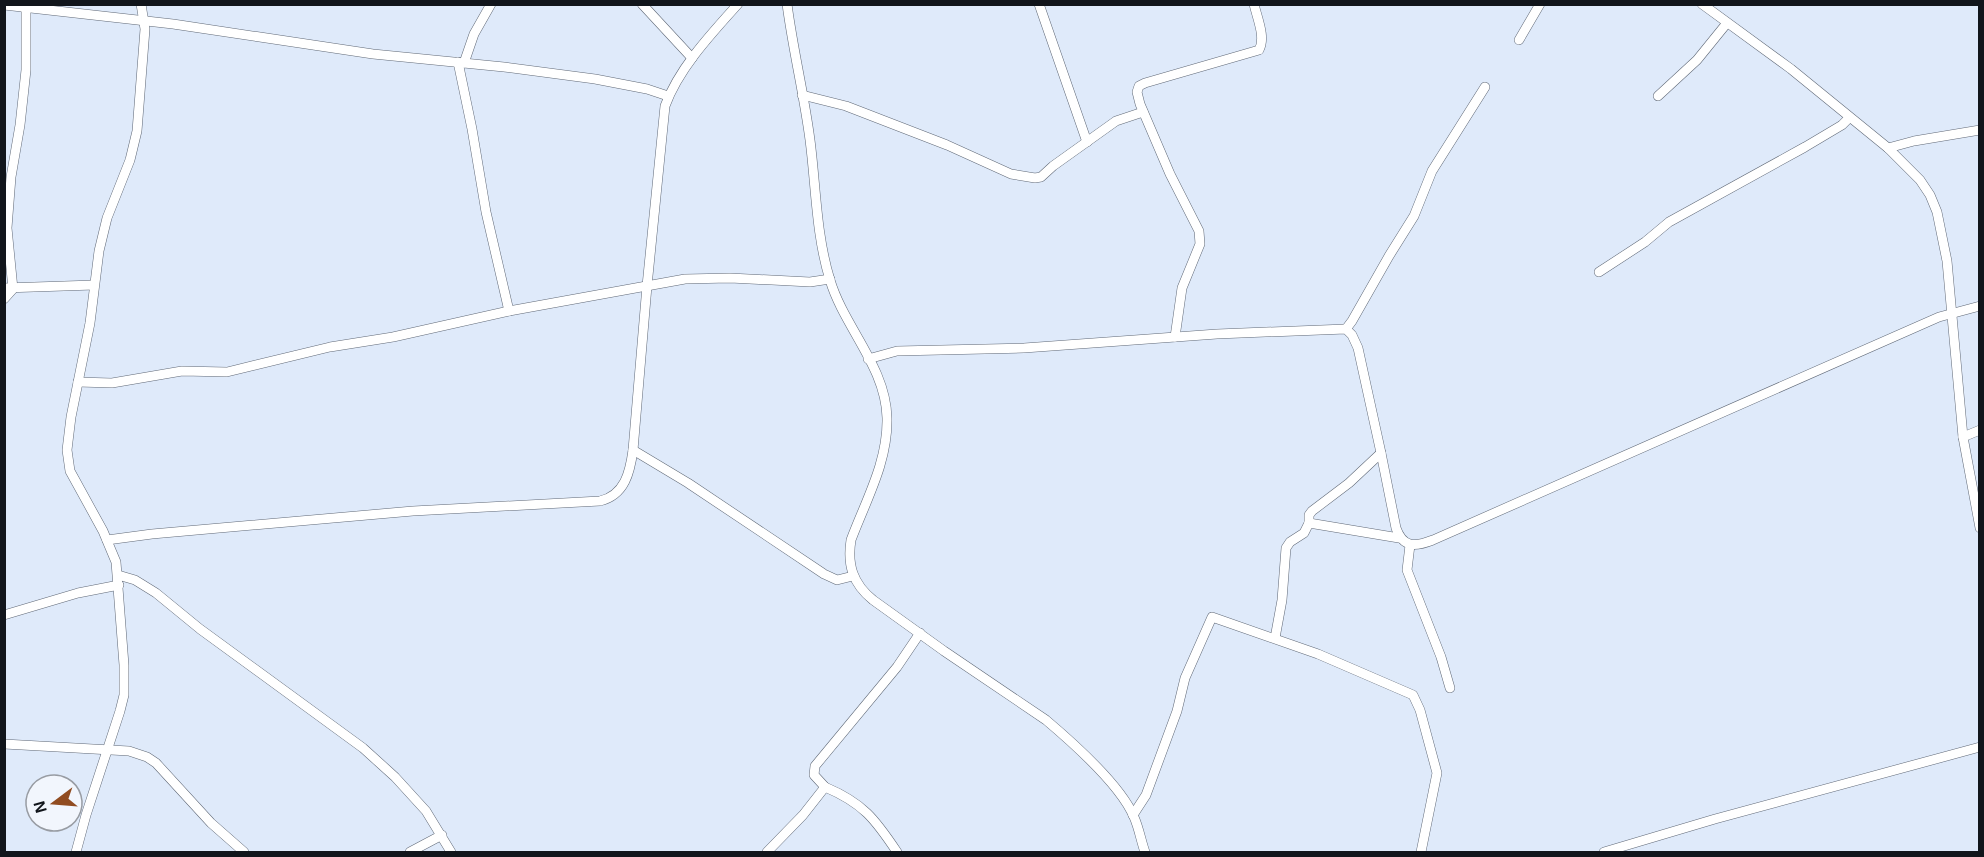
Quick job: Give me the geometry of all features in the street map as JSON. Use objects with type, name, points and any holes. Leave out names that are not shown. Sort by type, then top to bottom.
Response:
[{"type":"street","points":[[76,852],[122,705],[125,679],[116,562],[107,540],[70,471],[67,450],[70,417],[90,323],[103,234],[130,160],[137,131],[145,38],[141,4]]},
{"type":"street","points":[[491,4],[461,62],[463,91],[486,212],[509,311]]},
{"type":"street","points":[[642,4],[692,58]]},
{"type":"street","points":[[107,540],[434,509],[600,501],[618,492],[631,469],[662,119],[668,96],[692,58],[738,4]]},
{"type":"street","points":[[788,4],[809,133],[823,248],[830,279],[840,306],[876,375],[886,404],[887,431],[883,459],[851,540],[849,552],[853,576],[865,593],[1062,733],[1102,774],[1133,815],[1145,852]]},
{"type":"street","points":[[1039,4],[1087,142]]},
{"type":"street","points":[[1174,337],[1182,288],[1197,252],[1200,238],[1196,224],[1170,174],[1143,112],[1137,96],[1138,89],[1142,85],[1260,48],[1261,32],[1254,4]]},
{"type":"street","points":[[1519,40],[1540,4]]},
{"type":"street","points":[[4,5],[144,20],[297,41],[355,52],[461,62],[625,84],[668,96]]},
{"type":"street","points":[[1706,6],[1791,69],[1849,118],[1888,147],[1920,180],[1937,212],[1947,261],[1963,437],[1980,528]]},
{"type":"street","points":[[4,299],[9,288],[7,228],[11,177],[26,70],[26,8]]},
{"type":"street","points":[[1658,96],[1697,60],[1727,23]]},
{"type":"street","points":[[1346,329],[1414,216],[1426,182],[1438,160],[1485,87]]},
{"type":"street","points":[[802,95],[858,111],[1025,178],[1041,177],[1116,121],[1143,112]]},
{"type":"street","points":[[1599,272],[1645,242],[1669,222],[1805,147],[1842,125],[1849,118]]},
{"type":"street","points":[[1888,147],[1980,130]]},
{"type":"street","points":[[78,382],[112,383],[182,371],[227,372],[322,348],[393,338],[509,311],[685,279],[810,282],[830,279]]},
{"type":"street","points":[[9,288],[94,285]]},
{"type":"street","points":[[1309,523],[1399,537],[1410,545],[1423,544],[1870,347],[1952,313],[1980,306]]},
{"type":"street","points":[[868,359],[897,351],[1013,348],[1174,337],[1346,329],[1352,335],[1358,348],[1399,537]]},
{"type":"street","points":[[1963,437],[1980,430]]},
{"type":"street","points":[[633,450],[716,502],[818,571],[837,580],[853,576]]},
{"type":"street","points":[[1275,638],[1282,600],[1286,548],[1292,540],[1303,535],[1312,511],[1382,453]]},
{"type":"street","points":[[1410,545],[1407,570],[1450,688]]},
{"type":"street","points":[[4,615],[118,580],[135,580],[156,593],[200,629],[363,748],[418,802],[442,835],[451,852]]},
{"type":"street","points":[[1133,815],[1146,795],[1174,721],[1185,678],[1212,617],[1344,664],[1408,692],[1414,697],[1435,758],[1437,773],[1421,852]]},
{"type":"street","points":[[897,852],[870,814],[851,800],[825,787],[814,775],[815,766],[897,667],[920,633]]},
{"type":"street","points":[[4,744],[109,750],[136,753],[147,757],[156,763],[211,823],[244,852]]},
{"type":"street","points":[[1604,852],[1715,819],[1980,747]]},
{"type":"street","points":[[767,852],[803,815],[825,787]]},
{"type":"street","points":[[410,852],[442,835]]}]
